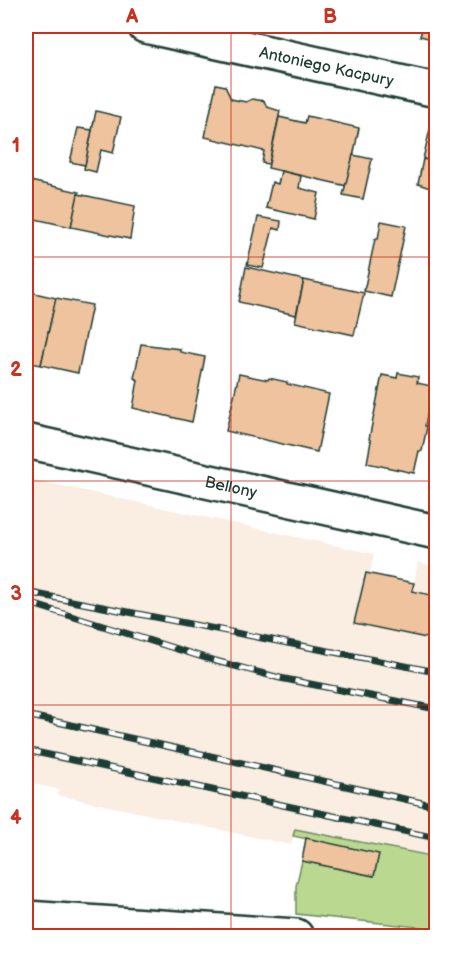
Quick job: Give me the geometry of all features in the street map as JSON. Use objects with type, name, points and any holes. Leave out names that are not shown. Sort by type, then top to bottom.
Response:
[{"type":"street","name":"Antoniego Kacpury","points":[[145,26],[436,90]]},
{"type":"street","name":"Bellony","points":[[26,441],[436,532]]},
{"type":"street","points":[[26,918],[296,936]]},
{"type":"shaded area","points":[[26,478],[374,554],[370,573],[414,583],[418,562],[436,567],[436,879],[378,854],[294,836],[291,845],[57,795],[60,790],[26,782]]},
{"type":"green space","points":[[295,829],[436,857],[436,929],[296,914],[296,886],[302,861],[374,876],[378,854],[293,836]]},
{"type":"building","points":[[400,26],[423,26],[422,31]]},
{"type":"building","points":[[423,26],[436,26],[436,40],[420,36]]},
{"type":"building","points":[[216,84],[225,86],[231,99],[246,102],[252,99],[264,101],[267,107],[280,111],[269,164],[262,163],[264,151],[205,137]]},
{"type":"building","points":[[96,111],[121,117],[113,153],[101,150],[96,172],[84,169]]},
{"type":"building","points":[[307,116],[359,128],[347,186],[268,168],[279,117],[305,123]]},
{"type":"building","points":[[78,128],[92,130],[85,165],[70,162]]},
{"type":"building","points":[[430,129],[436,130],[436,162],[423,159]]},
{"type":"building","points":[[353,155],[372,159],[363,199],[343,195]]},
{"type":"building","points":[[423,159],[436,162],[436,190],[418,184]]},
{"type":"building","points":[[281,171],[301,176],[299,188],[319,193],[314,219],[266,208],[272,182],[278,184]]},
{"type":"building","points":[[26,180],[79,192],[71,227],[26,217]]},
{"type":"building","points":[[78,194],[135,206],[130,239],[71,227]]},
{"type":"building","points":[[258,217],[281,221],[280,230],[273,228],[263,268],[247,265]]},
{"type":"building","points":[[381,221],[406,226],[391,297],[364,291]]},
{"type":"building","points":[[246,267],[304,280],[296,315],[239,302]]},
{"type":"building","points":[[304,280],[364,293],[354,335],[295,322]]},
{"type":"building","points":[[26,291],[56,298],[41,365],[26,362]]},
{"type":"building","points":[[56,298],[92,305],[78,373],[41,365]]},
{"type":"building","points":[[141,344],[180,349],[180,352],[205,357],[192,422],[133,408],[138,380],[134,378]]},
{"type":"building","points":[[398,373],[418,377],[417,383],[436,387],[431,411],[428,410],[422,451],[419,451],[414,473],[367,463],[371,441],[369,439],[382,375],[397,378]]},
{"type":"building","points":[[239,374],[287,382],[287,384],[329,394],[317,452],[226,431]]},
{"type":"building","points":[[366,573],[414,583],[412,591],[436,596],[436,640],[354,623]]},
{"type":"building","points":[[306,838],[379,854],[374,876],[302,861]]},
{"type":"railway","points":[[26,592],[436,672]]},
{"type":"railway","points":[[26,602],[212,660],[280,678],[436,709]]},
{"type":"railway","points":[[26,715],[436,806]]},
{"type":"railway","points":[[26,750],[436,838]]}]
